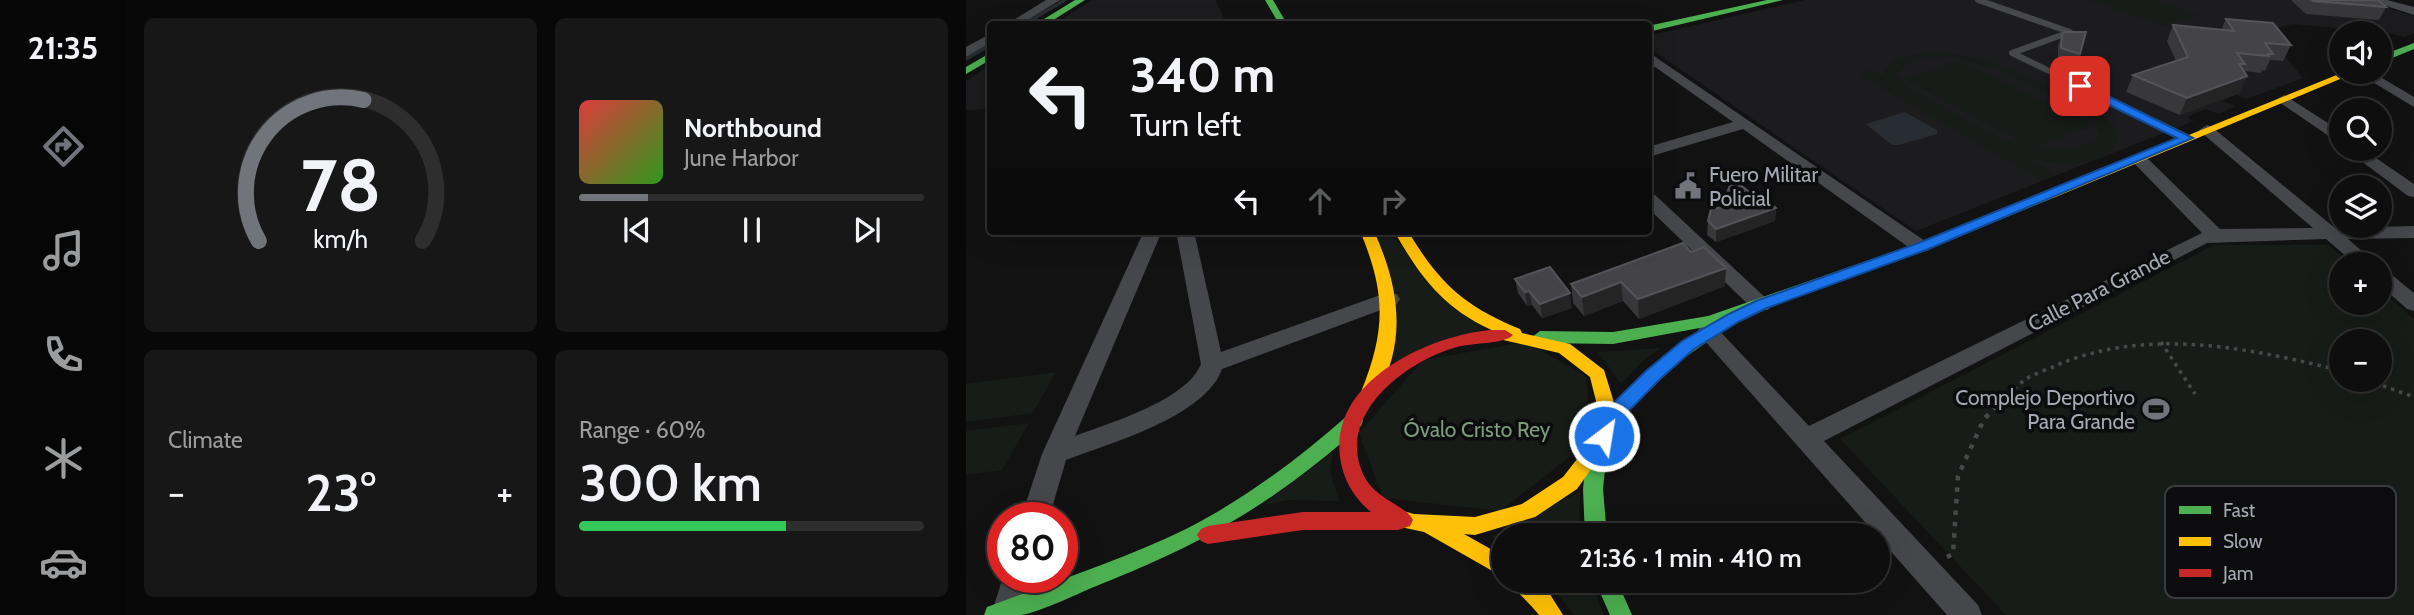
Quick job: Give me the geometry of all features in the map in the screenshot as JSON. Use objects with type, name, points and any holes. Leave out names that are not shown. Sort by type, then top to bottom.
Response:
[{"type":"main road","points":[[1046,21],[1081,0]]},
{"type":"main road","points":[[1269,0],[1281,21]]},
{"type":"main road","points":[[1652,28],[1779,0]]},
{"type":"main road","points":[[2392,55],[2414,46]]},
{"type":"main road","points":[[966,71],[987,58]]},
{"type":"main road","points":[[1368,397],[1395,371],[1429,351],[1466,338],[1613,338],[1710,321],[1761,305],[1921,247],[2329,81]]},
{"type":"main road","points":[[1368,235],[1390,299],[1393,327],[1389,346],[1368,397],[1354,421],[1348,455],[1351,471],[1370,501],[1387,513],[1406,521]]},
{"type":"main road","points":[[1403,235],[1426,274],[1467,310],[1564,348],[1590,366],[1601,382],[1607,401],[1607,421],[1597,450],[1593,489],[1595,523]]},
{"type":"main road","points":[[1607,421],[1667,362],[1708,332],[1761,305]]},
{"type":"main road","points":[[1003,613],[1171,545],[1273,487],[1354,421]]},
{"type":"main road","points":[[1171,545],[1243,527],[1291,520],[1340,518],[1406,521],[1431,526],[1481,526],[1530,510],[1571,483],[1597,450]]},
{"type":"main road","points":[[1431,526],[1491,560]]},
{"type":"main road","points":[[1536,593],[1552,615]]},
{"type":"main road","points":[[1611,593],[1621,615]]},
{"type":"street","points":[[1018,21],[1054,0]]},
{"type":"street","points":[[2374,0],[2414,11]]},
{"type":"street","points":[[966,53],[987,40]]},
{"type":"street","points":[[1652,60],[1921,247]]},
{"type":"street","points":[[2383,84],[2414,103]]},
{"type":"street","points":[[2284,99],[2329,131]]},
{"type":"street","points":[[1652,144],[1740,122]]},
{"type":"street","points":[[2207,130],[2329,231]]},
{"type":"street","points":[[2138,158],[2215,235]]},
{"type":"street","points":[[2370,161],[2414,192]]},
{"type":"street","points":[[1652,202],[1761,305]]},
{"type":"street","name":"Calle Para Grande","points":[[2392,232],[2414,232]]},
{"type":"street","name":"Calle Para Grande","points":[[1806,439],[2200,239],[2215,235],[2329,233]]},
{"type":"street","points":[[1040,502],[1055,454],[1151,235]]},
{"type":"street","points":[[1055,454],[1181,402],[1208,379],[1212,364],[1186,235]]},
{"type":"street","points":[[2337,238],[2353,252]]},
{"type":"street","points":[[2392,285],[2414,304]]},
{"type":"street","points":[[1212,364],[1390,299]]},
{"type":"street","points":[[1708,332],[1967,615]]},
{"type":"street","points":[[1003,613],[1011,593]]},
{"type":"lane","points":[[1978,0],[2070,32],[2012,53],[2187,138]]},
{"type":"path","points":[[2161,342],[2195,394]]},
{"type":"path","points":[[1947,557],[1953,554],[1951,522],[1954,491],[1963,463],[1986,416],[2006,394],[2045,368],[2069,357],[2116,346],[2161,342],[2271,353],[2329,368]]},
{"type":"path","points":[[2392,389],[2414,397]]},
{"type":"shaded area","points":[[1092,0],[1216,0],[1225,21],[1059,21]]},
{"type":"shaded area","points":[[1805,0],[2359,0],[2414,16],[2414,33],[2405,37],[2392,34],[2392,21],[2329,21],[2329,27],[2292,24],[2265,32],[2303,78],[2247,99],[2236,95],[2222,101],[2235,106],[2219,114],[2206,109],[2187,117],[2194,121],[1916,231],[1652,50],[1652,35]]},
{"type":"shaded area","points":[[987,67],[987,109],[966,110],[966,81]]},
{"type":"shaded area","points":[[1905,112],[1937,130],[1937,134],[1892,145],[1866,124]]},
{"type":"green space","points":[[2090,0],[2154,0],[2198,15],[2163,26]]},
{"type":"green space","points":[[1943,53],[1982,58],[2093,109],[2116,129],[2117,144],[2109,152],[2088,161],[2064,163],[2029,159],[2055,175],[2041,180],[1859,75],[1871,70],[1883,77],[1891,63],[1898,59],[1916,54]],"holes":[[[1929,57],[1952,57],[1995,68],[2075,108],[2094,121],[2100,136],[2086,145],[2069,149],[2034,147],[2093,125],[1960,61],[1902,78],[2027,145],[1997,137],[1907,87],[1898,75],[1907,64]]]},
{"type":"green space","points":[[1369,235],[1390,235],[1487,327],[1393,363]]},
{"type":"green space","name":"Complejo Deportivo Para Grande","points":[[2214,245],[2329,245],[2337,252],[2329,252],[2329,315],[2392,315],[2392,300],[2414,319],[2414,615],[2006,615],[1840,439]]},
{"type":"green space","name":"Óvalo Cristo Rey","points":[[1526,342],[1586,376],[1591,440],[1500,511],[1383,498],[1359,433],[1423,360]]},
{"type":"green space","points":[[1661,348],[1644,360],[1621,384],[1598,352]]},
{"type":"green space","points":[[1056,372],[1033,413],[966,422],[966,384]]},
{"type":"green space","points":[[1029,423],[1002,470],[966,475],[966,431]]},
{"type":"green space","points":[[1333,452],[1330,471],[1339,501],[1289,500],[1263,505]]},
{"type":"green space","points":[[1580,492],[1579,523],[1519,523]]},
{"type":"green space","points":[[1557,593],[1595,593],[1604,615],[1574,615]]},
{"type":"building","points":[[2378,0],[2386,7],[2313,1]]},
{"type":"building","points":[[2226,19],[2273,23],[2291,45],[2265,43],[2273,54],[2268,54],[2269,56],[2237,53],[2245,64],[2239,64],[2247,76],[2187,98],[2133,75],[2188,57],[2173,25],[2234,31]]},
{"type":"building","points":[[2086,32],[2080,54],[2061,48],[2062,34]]},
{"type":"building","points":[[1733,179],[1757,198],[1761,196],[1776,208],[1716,229],[1708,221],[1711,209],[1732,206],[1726,195]]},
{"type":"building","points":[[1683,243],[1691,252],[1704,247],[1726,268],[1638,299],[1621,282],[1582,297],[1571,284]]},
{"type":"building","points":[[1550,267],[1570,293],[1540,304],[1529,291],[1525,292],[1515,279]]},
{"type":"waterway","points":[[1029,21],[1065,0]]},
{"type":"waterway","points":[[966,59],[987,47]]},
{"type":"traffic: fast","points":[[1046,21],[1081,0]]},
{"type":"traffic: fast","points":[[1269,0],[1281,21]]},
{"type":"traffic: fast","points":[[1652,28],[1779,0]]},
{"type":"traffic: fast","points":[[2392,55],[2414,46]]},
{"type":"traffic: fast","points":[[966,71],[987,58]]},
{"type":"traffic: fast","points":[[1540,337],[1613,338],[1710,321],[1921,247],[2048,195]]},
{"type":"traffic: fast","points":[[1607,421],[1671,359],[1715,328]]},
{"type":"traffic: fast","points":[[995,615],[1095,577],[1193,535],[1236,511],[1277,483],[1354,421]]},
{"type":"traffic: fast","points":[[1595,523],[1593,489],[1597,451]]},
{"type":"traffic: fast","points":[[1611,593],[1621,615]]},
{"type":"traffic: slow","points":[[2048,195],[2329,81]]},
{"type":"traffic: slow","points":[[1369,235],[1384,273],[1390,311],[1385,349],[1370,392]]},
{"type":"traffic: slow","points":[[1403,235],[1423,268],[1446,294],[1474,315],[1514,333]]},
{"type":"traffic: slow","points":[[1403,520],[1475,526],[1528,511],[1570,483],[1597,447],[1607,409],[1598,374],[1564,348],[1505,335]]},
{"type":"traffic: slow","points":[[1432,527],[1491,560]]},
{"type":"traffic: slow","points":[[1536,593],[1552,615]]},
{"type":"traffic: jam","points":[[1403,520],[1371,500],[1359,486],[1351,468],[1348,446],[1351,426],[1360,407],[1390,375],[1428,352],[1461,340],[1505,335]]},
{"type":"traffic: jam","points":[[1208,535],[1303,521],[1398,521]]},
{"type":"place","name":"Fuero Militar Policial","points":[[1688,186]]},
{"type":"place","name":"Complejo Deportivo Para Grande","points":[[2156,409]]},
{"type":"route","points":[[1604,436],[1607,421],[1652,375],[1688,345],[1734,317],[1921,247],[2187,138],[2080,86]]}]
